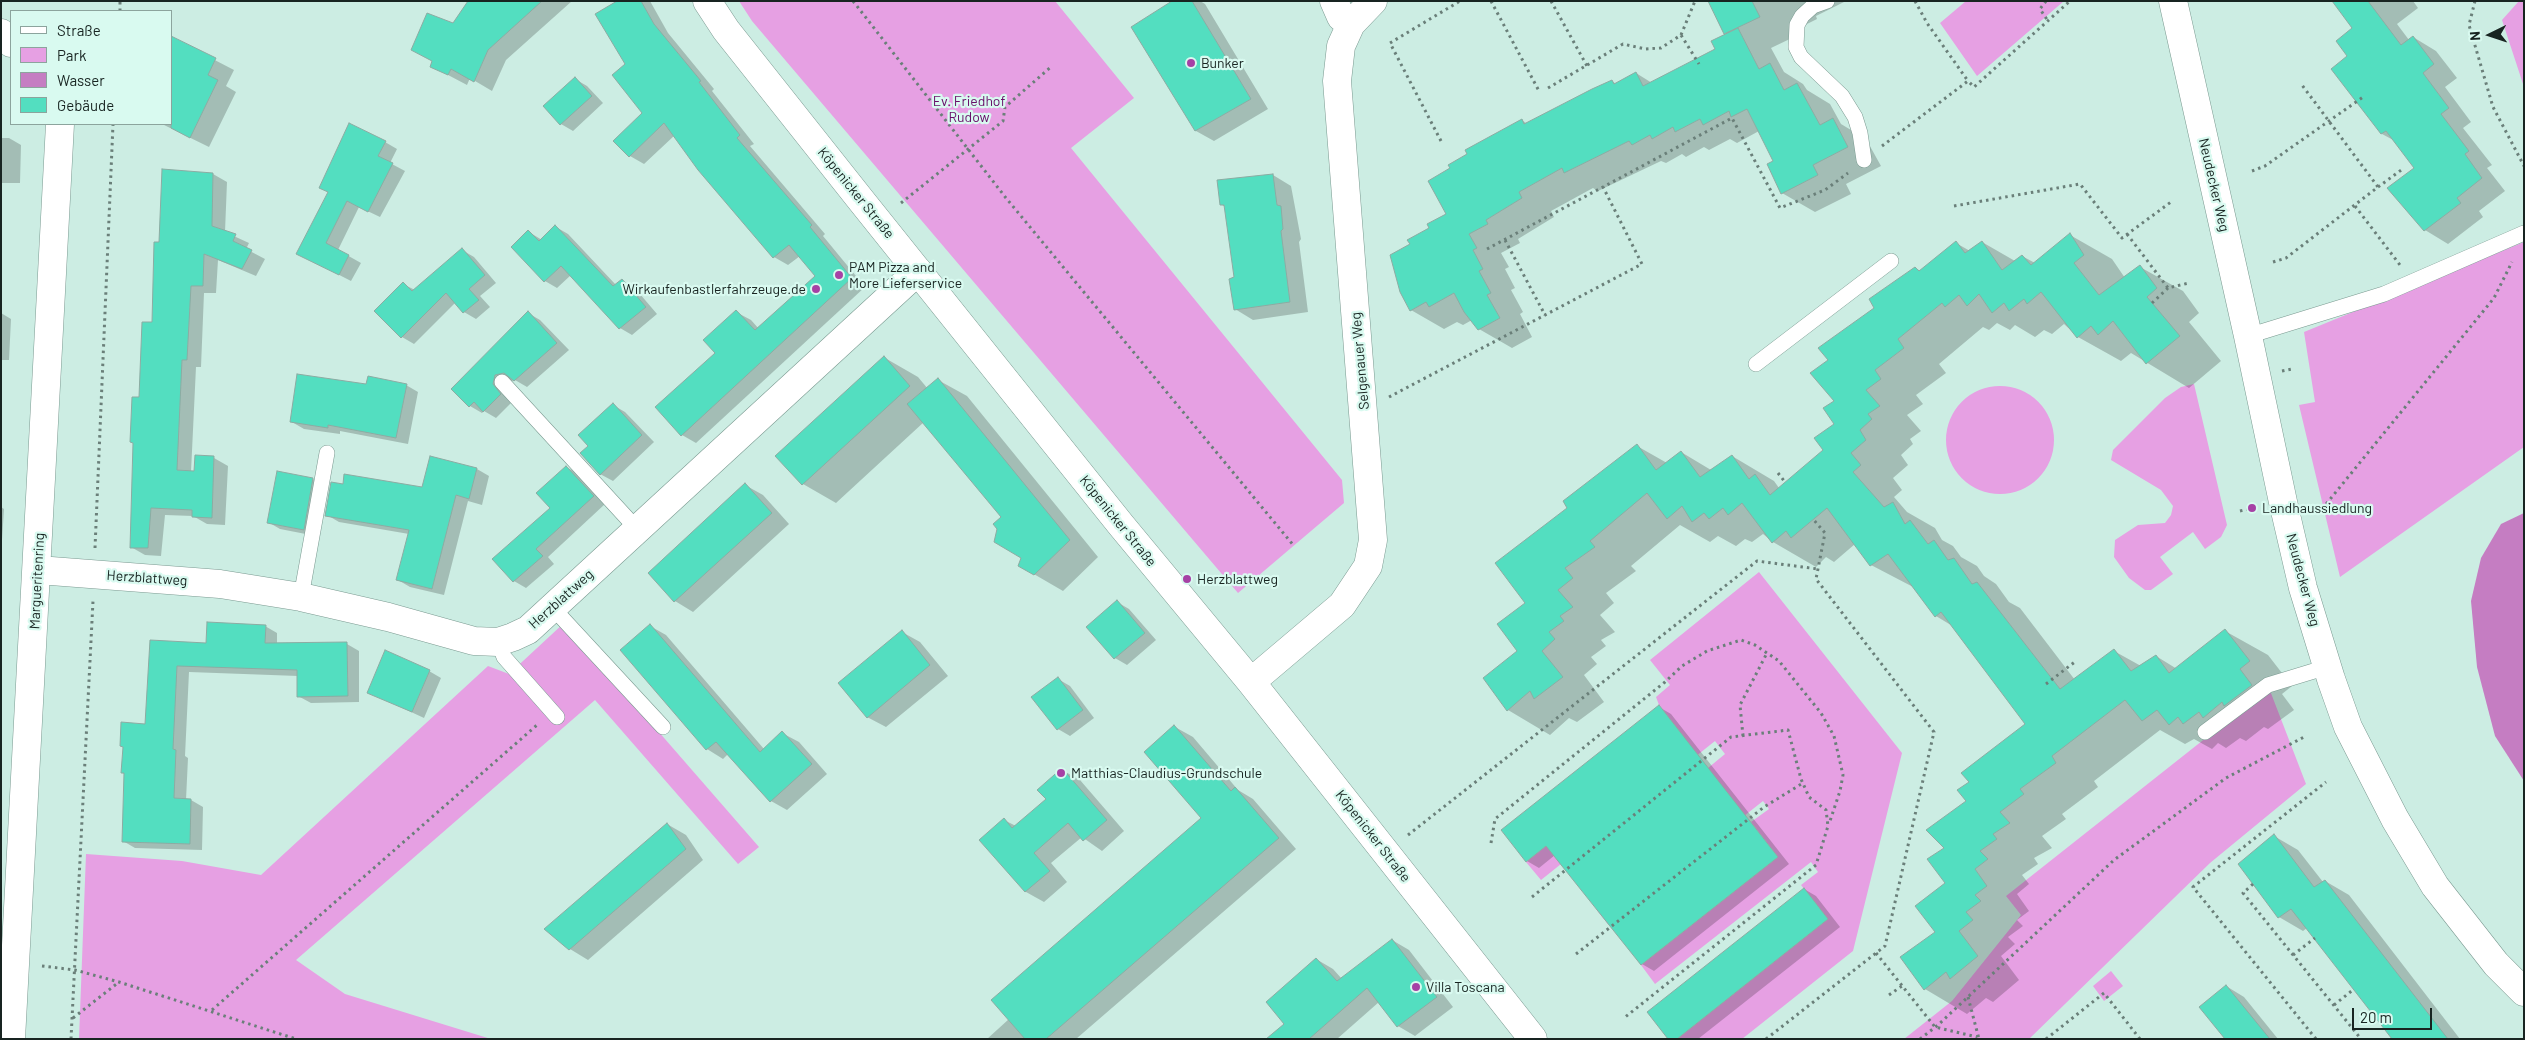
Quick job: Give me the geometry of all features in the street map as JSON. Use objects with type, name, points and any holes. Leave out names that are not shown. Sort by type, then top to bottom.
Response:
[{"type":"street","name":"Köpenicker Straße","points":[[707,1],[726,30],[1120,525],[1251,682],[1533,1039]]},
{"type":"street","points":[[1334,1],[1342,16],[1352,24]]},
{"type":"street","name":"Selgenauer Weg","points":[[1251,682],[1342,605],[1368,566],[1373,540],[1338,81],[1341,46],[1352,24],[1373,1]]},
{"type":"street","name":"Neudecker Weg","points":[[2173,1],[2301,579],[2327,666],[2348,727],[2395,819],[2435,886],[2496,964],[2524,992]]},
{"type":"street","name":"Margueritenring","points":[[11,1039],[12,953],[38,570],[60,125]]},
{"type":"street","name":"Herzblattweg","points":[[38,570],[210,583],[302,597],[388,617],[474,641],[498,642],[528,630],[918,271]]},
{"type":"lane","points":[[1827,1],[1813,6],[1802,16],[1797,25],[1796,47],[1801,57],[1830,83],[1846,103],[1860,133],[1864,160]]},
{"type":"lane","points":[[2248,336],[2384,294],[2524,233]]},
{"type":"lane","points":[[1756,364],[1890,261]]},
{"type":"lane","points":[[502,382],[637,529]]},
{"type":"lane","points":[[302,597],[327,453]]},
{"type":"lane","points":[[552,607],[663,727]]},
{"type":"lane","points":[[498,642],[504,657],[554,714]]},
{"type":"lane","points":[[2205,732],[2268,685],[2327,666]]},
{"type":"path","points":[[853,1],[967,150],[1294,546]]},
{"type":"path","points":[[1440,142],[1390,43],[1460,1]]},
{"type":"path","points":[[1491,1],[1539,92]]},
{"type":"path","points":[[1551,1],[1587,66]]},
{"type":"path","points":[[1548,88],[1623,44],[1645,49],[1661,48],[1681,35],[1695,1]]},
{"type":"path","points":[[1915,1],[1926,23],[1974,87],[2070,1]]},
{"type":"path","points":[[2046,1],[2040,9],[2048,21]]},
{"type":"path","points":[[2476,1],[2469,25],[2493,107],[2524,166]]},
{"type":"path","points":[[1681,35],[1699,64]]},
{"type":"path","points":[[901,203],[1003,121],[1005,107],[1052,66]]},
{"type":"path","points":[[1487,250],[1732,118],[1780,208],[1825,190],[1968,81]]},
{"type":"path","points":[[2302,85],[2378,187]]},
{"type":"path","points":[[2252,171],[2265,166],[2363,97]]},
{"type":"path","points":[[95,550],[113,125]]},
{"type":"path","points":[[2273,262],[2286,258],[2404,168]]},
{"type":"path","points":[[1954,206],[2080,184],[2122,238],[2171,202]]},
{"type":"path","points":[[1384,400],[1642,264],[1603,187]]},
{"type":"path","points":[[2355,206],[2412,282]]},
{"type":"path","points":[[2127,234],[2168,288]]},
{"type":"path","points":[[1505,240],[1545,316]]},
{"type":"path","points":[[2318,514],[2494,298],[2515,255]]},
{"type":"path","points":[[2152,303],[2168,288],[2189,283]]},
{"type":"path","points":[[2281,371],[2292,369]]},
{"type":"path","points":[[1778,473],[1785,482]]},
{"type":"path","points":[[2240,511],[2252,508]]},
{"type":"path","points":[[1766,1039],[1885,946],[1934,732],[1816,580],[1825,533],[1813,519]]},
{"type":"path","points":[[1408,835],[1757,561],[1818,569]]},
{"type":"path","points":[[71,1039],[93,600]]},
{"type":"path","points":[[1491,843],[1495,819],[1665,682],[1682,666],[1707,651],[1740,640],[1755,645],[1779,661],[1804,690],[1821,713],[1834,736],[1842,775],[1840,791],[1816,865],[1624,1018]]},
{"type":"path","points":[[1743,736],[1740,705],[1767,653]]},
{"type":"path","points":[[2046,684],[2076,661]]},
{"type":"path","points":[[212,1010],[554,714]]},
{"type":"path","points":[[1532,897],[1731,737],[1788,730],[1803,783],[1809,797],[1826,810],[1828,826]]},
{"type":"path","points":[[1920,1039],[1968,997],[2114,860],[2226,778],[2304,737]]},
{"type":"path","points":[[2316,1039],[2193,887],[2326,782]]},
{"type":"path","points":[[1576,954],[1764,807],[1803,783]]},
{"type":"path","points":[[2253,884],[2243,893],[2361,1039]]},
{"type":"path","points":[[2293,955],[2315,938]]},
{"type":"path","points":[[12,953],[212,1010],[296,1039]]},
{"type":"path","points":[[1876,953],[1935,1027],[1978,1038],[1968,997]]},
{"type":"path","points":[[72,1018],[119,982]]},
{"type":"path","points":[[1889,995],[1902,986]]},
{"type":"path","points":[[2334,1005],[2354,989]]},
{"type":"path","points":[[2046,1039],[2104,993],[2140,1039]]},
{"type":"green space","name":"Ev. Friedhof Rudow","points":[[739,1],[1055,1],[1134,98],[1071,148],[1342,480],[1344,503],[1238,593],[752,21]]},
{"type":"green space","points":[[1966,1],[2064,1],[1977,76],[1940,23]]},
{"type":"green space","points":[[2519,1],[2524,1],[2524,87],[2502,20]]},
{"type":"green space","points":[[2524,242],[2524,447],[2340,577],[2299,405],[2315,402],[2304,332]]},
{"type":"green space","points":[[2194,384],[2227,525],[2221,537],[2205,549],[2193,532],[2160,557],[2173,574],[2151,590],[2145,590],[2129,578],[2114,557],[2115,540],[2138,525],[2165,523],[2171,515],[2173,506],[2161,490],[2111,460],[2113,450],[2165,398],[2181,387]]},
{"type":"green space","points":[[2000,386],[2021,390],[2038,402],[2050,419],[2054,440],[2050,461],[2038,478],[2021,490],[2000,494],[1979,490],[1962,478],[1950,461],[1946,440],[1950,419],[1962,402],[1979,390]]},
{"type":"green space","points":[[1759,572],[1902,753],[1853,951],[1742,1039],[1677,1039],[1828,919],[1801,885],[1818,872],[1811,862],[1655,984],[1641,965],[1778,857],[1751,822],[1769,809],[1763,801],[1608,924],[1596,909],[1636,877],[1708,768],[1725,754],[1715,741],[1541,880],[1526,862],[1684,737],[1659,705],[1656,697],[1670,685],[1650,660]]},
{"type":"green space","points":[[564,623],[759,847],[738,864],[595,700],[296,960],[345,994],[491,1039],[79,1039],[86,854],[182,861],[261,875],[488,666],[509,674]]},
{"type":"green space","points":[[2269,688],[2306,784],[2210,863],[2029,1039],[1904,1039],[1952,1001],[2021,915],[2006,896]]},
{"type":"green space","points":[[2111,971],[2123,986],[2104,1001],[2093,986]]},
{"type":"water","points":[[2524,513],[2524,781],[2495,736],[2477,667],[2471,601],[2481,558],[2501,524]]},
{"type":"building","points":[[468,1],[542,1],[488,50],[474,82],[451,69],[448,75],[430,67],[432,61],[411,50],[427,13],[453,23]]},
{"type":"building","points":[[617,1],[641,1],[654,24],[701,81],[699,82],[740,135],[737,138],[812,225],[810,227],[852,278],[681,436],[655,407],[715,353],[703,340],[736,310],[755,330],[815,276],[789,245],[773,258],[698,170],[664,123],[629,157],[613,141],[642,113],[612,75],[625,64],[595,14]]},
{"type":"building","name":"Bunker","points":[[1172,1],[1192,1],[1251,99],[1195,131],[1131,27]]},
{"type":"building","points":[[1708,1],[1752,1],[1760,17],[1724,34]]},
{"type":"building","points":[[2332,1],[2368,1],[2401,45],[2413,36],[2434,64],[2423,73],[2449,108],[2441,114],[2469,151],[2465,154],[2482,178],[2457,198],[2461,203],[2424,231],[2387,188],[2414,168],[2386,131],[2381,134],[2331,69],[2347,56],[2336,41],[2352,28]]},
{"type":"building","points":[[1738,28],[1759,69],[1770,63],[1784,90],[1797,83],[1820,125],[1833,118],[1848,147],[1813,165],[1818,175],[1781,194],[1767,164],[1773,161],[1747,109],[1731,117],[1729,111],[1703,125],[1700,119],[1675,132],[1673,127],[1652,139],[1650,135],[1632,145],[1629,141],[1564,173],[1562,168],[1519,192],[1522,198],[1486,220],[1488,224],[1469,234],[1477,248],[1473,250],[1483,269],[1479,271],[1491,293],[1487,295],[1500,318],[1478,330],[1464,312],[1454,293],[1429,307],[1426,302],[1410,311],[1400,292],[1390,255],[1410,244],[1407,240],[1429,228],[1427,224],[1446,214],[1428,181],[1450,168],[1448,165],[1467,154],[1465,150],[1522,119],[1524,124],[1592,89],[1612,80],[1614,84],[1636,72],[1643,86],[1715,49],[1711,41]]},
{"type":"building","points":[[172,36],[216,58],[208,75],[218,80],[190,138],[171,128]]},
{"type":"building","points":[[575,77],[592,96],[560,125],[543,106]]},
{"type":"building","points":[[349,123],[386,141],[378,156],[393,163],[368,212],[347,201],[326,243],[349,255],[339,275],[296,254],[328,192],[319,188]]},
{"type":"building","points":[[162,169],[213,173],[212,226],[236,234],[233,241],[252,250],[242,269],[204,254],[203,286],[191,286],[187,360],[182,360],[177,470],[194,471],[195,455],[214,456],[212,518],[192,517],[192,510],[151,508],[148,548],[130,548],[133,443],[130,442],[132,397],[139,397],[142,322],[152,322],[154,242],[159,242]]},
{"type":"building","points":[[1273,174],[1277,205],[1281,206],[1283,229],[1281,231],[1290,302],[1234,310],[1229,279],[1234,277],[1224,205],[1220,205],[1217,180]]},
{"type":"building","points":[[555,225],[613,286],[622,279],[646,307],[619,329],[561,266],[544,282],[511,247],[528,230],[539,241]]},
{"type":"building","points":[[2070,233],[2084,255],[2074,263],[2099,295],[2140,265],[2157,288],[2147,297],[2180,336],[2146,364],[2113,321],[2098,335],[2091,326],[2077,338],[2041,292],[2027,304],[2024,299],[2009,311],[2004,303],[1992,313],[1979,294],[1967,306],[1959,295],[1945,307],[1942,303],[1898,339],[1904,348],[1875,370],[1881,379],[1866,390],[1880,406],[1868,414],[1872,419],[1860,430],[1866,440],[1851,453],[1861,465],[1853,472],[1884,507],[1893,502],[1905,524],[1910,520],[1928,544],[1934,540],[1948,560],[1954,558],[1972,584],[1977,582],[2060,689],[2114,649],[2131,671],[2156,655],[2169,673],[2225,629],[2250,661],[2240,669],[2252,685],[2224,706],[2222,702],[2203,718],[2199,712],[2183,724],[2178,717],[2169,725],[2157,710],[2142,721],[2125,700],[2052,756],[2056,763],[2020,789],[2024,794],[2000,812],[2010,823],[1993,834],[1997,839],[1980,851],[1988,859],[1975,869],[1987,886],[1975,895],[1981,901],[1966,912],[1973,920],[1959,931],[1978,956],[1950,979],[1946,972],[1924,990],[1900,957],[1935,932],[1915,906],[1945,883],[1927,859],[1944,848],[1926,830],[1966,801],[1957,790],[1969,782],[1961,773],[2025,724],[1941,612],[1935,617],[1888,554],[1870,566],[1827,508],[1791,538],[1786,531],[1772,543],[1742,503],[1728,515],[1723,508],[1709,519],[1704,513],[1692,522],[1682,506],[1667,519],[1647,493],[1590,541],[1595,547],[1565,568],[1573,578],[1558,590],[1573,607],[1560,616],[1564,621],[1549,632],[1555,639],[1542,651],[1563,677],[1534,699],[1530,691],[1507,711],[1483,678],[1517,651],[1497,624],[1525,603],[1495,563],[1567,508],[1563,501],[1637,444],[1656,470],[1681,451],[1700,477],[1732,455],[1749,479],[1755,474],[1770,495],[1823,450],[1814,438],[1834,424],[1823,408],[1834,401],[1810,373],[1828,360],[1818,348],[1874,308],[1869,299],[1915,267],[1919,271],[1956,241],[1965,253],[1982,241],[2002,270],[2022,255],[2031,265]]},
{"type":"building","points":[[462,248],[485,275],[469,289],[479,300],[463,313],[446,293],[401,338],[374,311],[403,282],[412,291]]},
{"type":"building","points":[[528,311],[557,343],[514,381],[504,373],[495,375],[493,384],[501,394],[483,412],[474,402],[469,407],[451,389]]},
{"type":"building","points":[[884,356],[910,386],[802,485],[775,456]]},
{"type":"building","points":[[297,374],[366,384],[368,376],[407,384],[396,438],[328,425],[328,428],[290,422]]},
{"type":"building","points":[[938,378],[1070,540],[1034,575],[1018,566],[1021,558],[994,542],[997,529],[993,524],[1001,517],[907,404]]},
{"type":"building","points":[[613,403],[642,435],[600,475],[580,453],[588,446],[578,435]]},
{"type":"building","points":[[430,456],[477,468],[469,499],[456,495],[432,589],[396,580],[409,530],[325,516],[331,482],[343,484],[344,474],[422,487]]},
{"type":"building","points":[[566,466],[594,496],[536,549],[543,556],[513,582],[492,559],[550,508],[536,493]]},
{"type":"building","points":[[277,471],[313,478],[304,530],[267,523]]},
{"type":"building","points":[[745,483],[772,513],[674,602],[648,573]]},
{"type":"building","points":[[1117,600],[1145,633],[1114,659],[1086,627]]},
{"type":"building","points":[[207,622],[266,625],[265,643],[347,642],[348,696],[297,697],[297,670],[177,666],[173,749],[176,750],[174,798],[191,799],[190,844],[122,842],[124,773],[121,773],[123,747],[120,746],[121,722],[145,724],[150,640],[206,643]]},
{"type":"building","points":[[650,624],[760,752],[782,731],[812,764],[770,802],[716,742],[706,750],[620,650]]},
{"type":"building","points":[[902,630],[930,665],[867,718],[838,683]]},
{"type":"building","points":[[385,650],[430,670],[412,712],[367,693]]},
{"type":"building","points":[[1058,677],[1083,710],[1057,730],[1031,697]]},
{"type":"building","points":[[1659,705],[1778,857],[1641,965],[1546,846],[1526,862],[1501,830]]},
{"type":"building","points":[[1174,725],[1231,791],[1235,787],[1279,838],[1046,1039],[1025,1039],[991,1000],[1201,818],[1144,752]]},
{"type":"building","points":[[1062,768],[1107,820],[1083,841],[1068,823],[1034,853],[1050,871],[1025,892],[979,840],[1004,818],[1012,828],[1046,799],[1037,790]]},
{"type":"building","points":[[667,823],[686,849],[569,950],[544,929]]},
{"type":"building","points":[[2274,834],[2314,887],[2325,880],[2448,1039],[2392,1039],[2291,909],[2278,918],[2238,864]]},
{"type":"building","points":[[1804,888],[1828,919],[1677,1039],[1668,1039],[1647,1012]]},
{"type":"building","points":[[1392,939],[1437,997],[1397,1027],[1367,988],[1309,1039],[1266,1039],[1284,1024],[1266,1002],[1316,958],[1337,981]]},
{"type":"building","points":[[2226,985],[2270,1039],[2225,1039],[2199,1007]]},
{"type":"place","name":"Bunker","points":[[1191,63]]},
{"type":"place","name":"PAM Pizza and More Lieferservice","points":[[839,275]]},
{"type":"place","name":"Wirkaufenbastlerfahrzeuge.de","points":[[816,289]]},
{"type":"place","name":"Landhaussiedlung","points":[[2252,508]]},
{"type":"place","name":"Herzblattweg","points":[[1187,579]]},
{"type":"place","name":"Matthias-Claudius-Grundschule","points":[[1061,773]]},
{"type":"place","name":"Villa Toscana","points":[[1416,987]]}]
